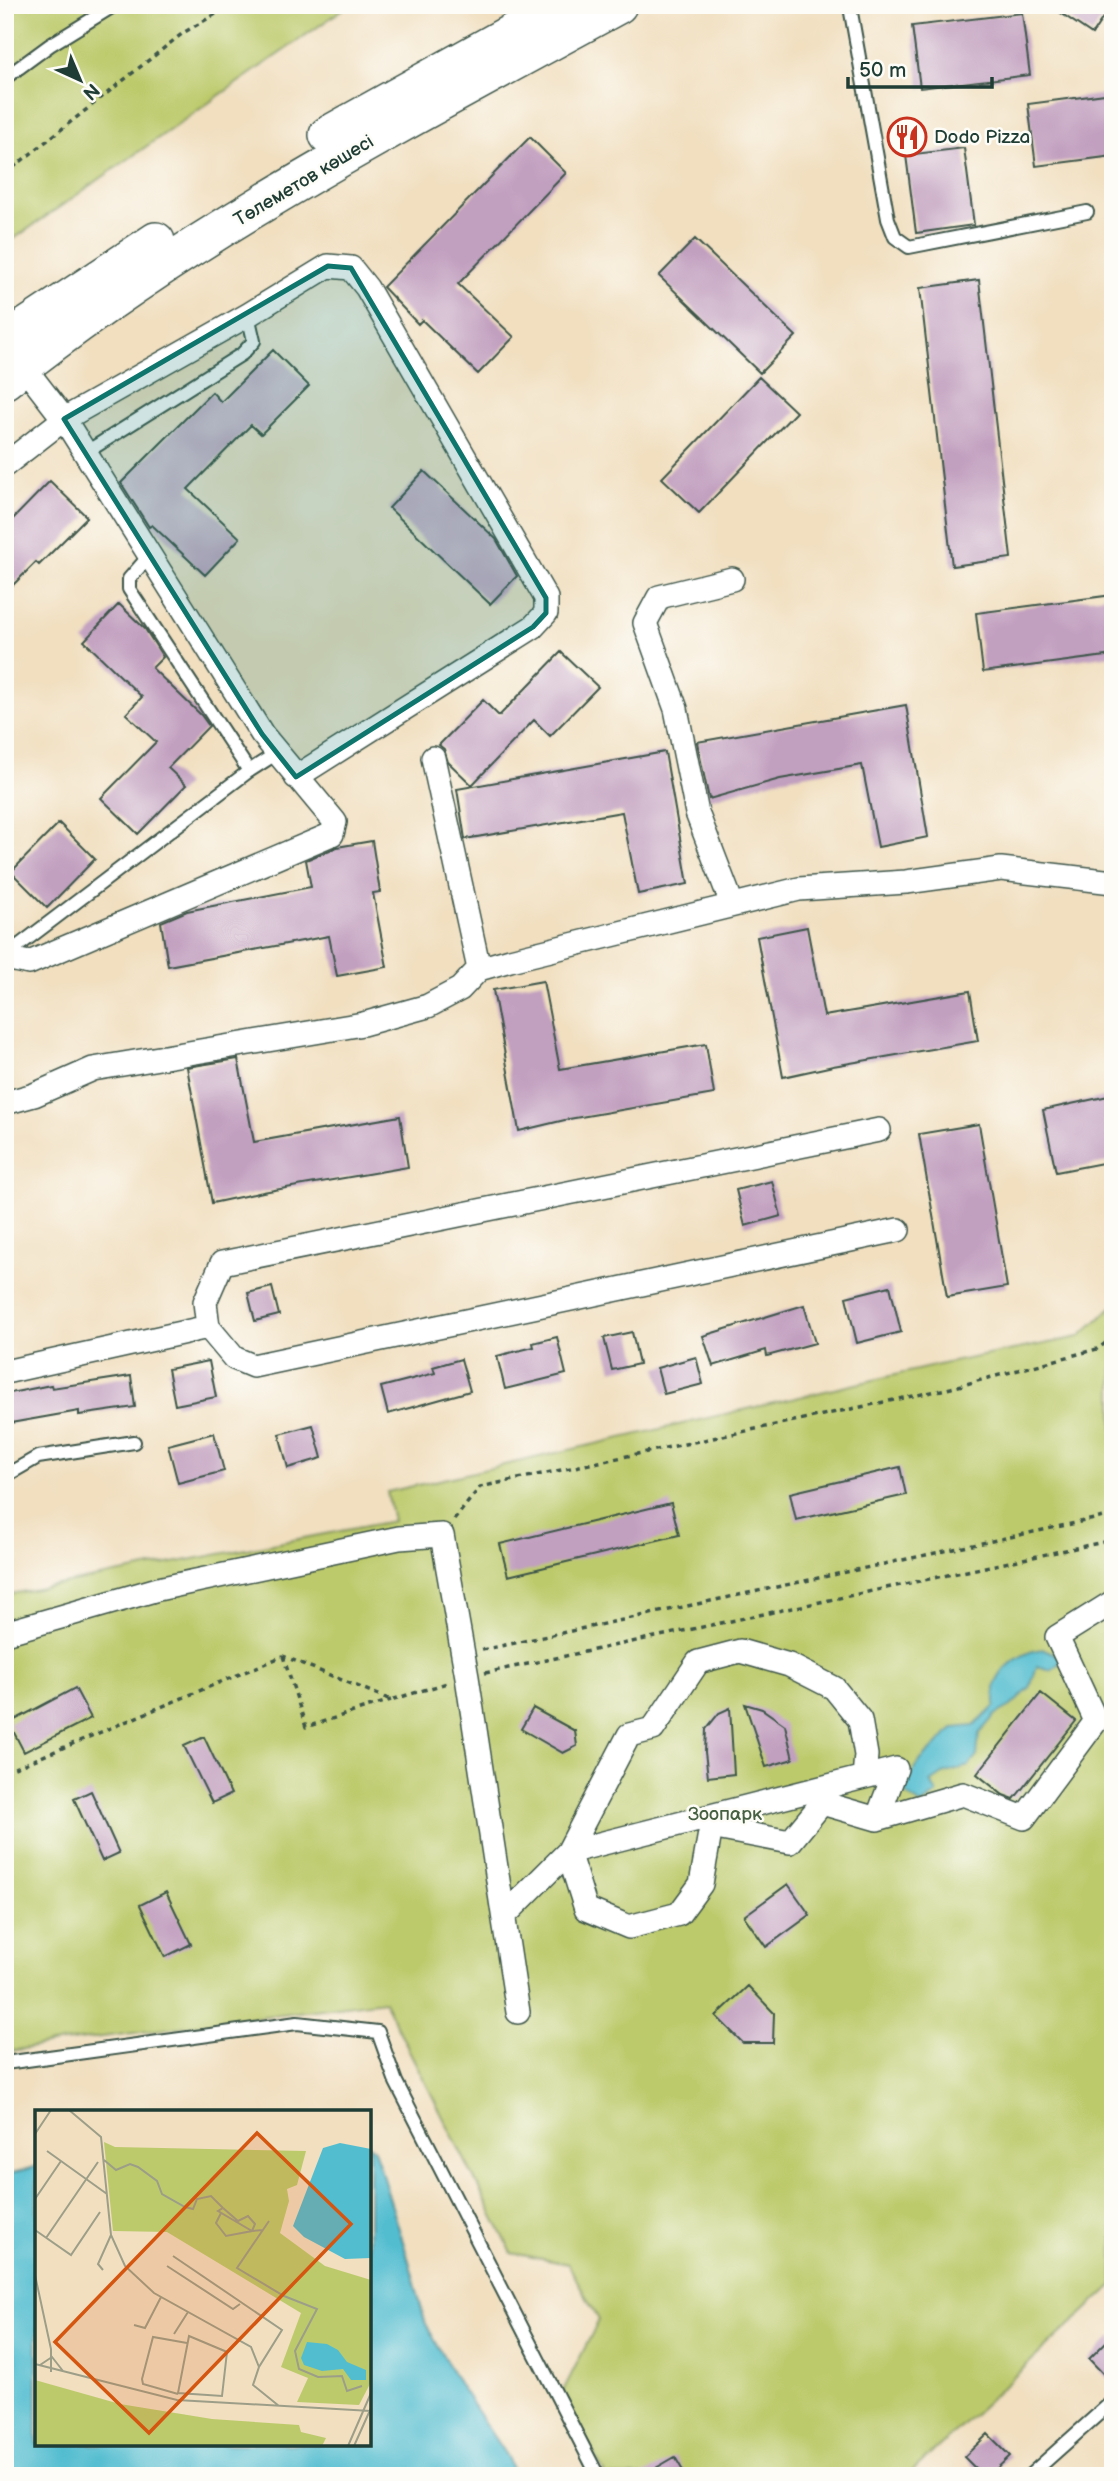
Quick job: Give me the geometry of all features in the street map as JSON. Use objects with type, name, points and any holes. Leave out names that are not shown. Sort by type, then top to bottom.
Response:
[{"type":"main road","name":"Төлеметов көшесі","points":[[11,362],[132,256],[321,139],[562,5]]},
{"type":"main road","name":"Төлеметов көшесі","points":[[11,362],[333,161],[618,5]]},
{"type":"street","points":[[5,465],[64,419],[248,315],[328,266],[351,268],[367,288],[546,598],[546,613],[533,627],[296,777]]},
{"type":"street","points":[[5,957],[29,963],[332,834],[335,822],[262,734],[64,419],[11,362]]},
{"type":"street","points":[[732,579],[659,597],[645,622],[676,709],[696,813],[732,904]]},
{"type":"street","points":[[433,758],[479,969]]},
{"type":"street","points":[[5,1103],[34,1095],[93,1069],[363,1024],[415,1010],[460,989],[479,969],[799,889],[906,882],[1001,869],[1113,882]]},
{"type":"street","points":[[879,1130],[222,1264],[205,1302],[208,1328],[234,1359],[253,1366],[898,1230]]},
{"type":"street","points":[[5,1373],[208,1328]]},
{"type":"street","points":[[5,1633],[158,1589],[399,1538],[442,1535],[465,1666],[518,2012]]},
{"type":"street","points":[[568,1852],[586,1909],[629,1927],[679,1914],[701,1884],[711,1827],[790,1842],[822,1803],[877,1819],[963,1794],[1024,1818],[1096,1721],[1057,1637],[1113,1602]]},
{"type":"street","points":[[504,1916],[568,1852],[629,1735],[653,1729],[698,1662],[740,1651],[789,1665],[834,1688],[860,1720],[866,1755],[864,1777]]},
{"type":"street","points":[[568,1852],[896,1769],[877,1819]]},
{"type":"lane","points":[[5,78],[50,45],[115,5]]},
{"type":"lane","points":[[852,6],[888,219],[895,237],[909,247],[1087,212]]},
{"type":"lane","points":[[85,453],[242,354],[254,341],[248,315]]},
{"type":"lane","points":[[149,556],[129,579],[129,589],[249,771]]},
{"type":"lane","points":[[5,957],[277,752]]},
{"type":"lane","points":[[5,1476],[38,1457],[134,1443]]},
{"type":"lane","points":[[5,2063],[297,2023],[378,2032],[396,2082],[598,2476]]},
{"type":"lane","points":[[1029,2476],[1113,2401]]},
{"type":"path","points":[[5,174],[183,33],[231,5]]},
{"type":"path","points":[[442,1535],[480,1487],[951,1388],[1097,1349],[1113,1338]]},
{"type":"path","points":[[283,1656],[306,1727],[391,1700],[465,1666],[1113,1514]]},
{"type":"path","points":[[465,1666],[1113,1540]]},
{"type":"path","points":[[5,1772],[283,1656],[391,1700]]},
{"type":"highlighted area","points":[[328,266],[351,268],[546,598],[546,613],[533,627],[296,777],[262,734],[64,419]]},
{"type":"green space","points":[[5,5],[349,5],[5,245]]},
{"type":"green space","name":"Зоопарк","points":[[1113,1306],[1113,2285],[907,2476],[606,2476],[561,2395],[599,2320],[568,2264],[512,2253],[384,2001],[63,2042],[5,2052],[5,1595],[393,1521],[387,1492],[947,1363],[1079,1337]]},
{"type":"water","points":[[1044,1649],[1065,1658],[1051,1670],[1037,1666],[1030,1688],[1011,1706],[995,1715],[979,1734],[977,1756],[969,1766],[943,1774],[931,1782],[937,1794],[921,1805],[907,1795],[904,1786],[921,1760],[954,1728],[974,1726],[995,1706],[996,1683],[1004,1670],[1023,1655]]},
{"type":"water","points":[[371,2147],[410,2264],[425,2322],[458,2383],[507,2457],[515,2476],[5,2476],[5,2175],[35,2167],[35,2446],[371,2446]]},
{"type":"building","points":[[1049,5],[1088,5],[1104,16],[1092,34]]},
{"type":"building","points":[[1022,13],[1030,75],[920,88],[912,26]]},
{"type":"building","points":[[1113,93],[1113,156],[1036,166],[1028,104]]},
{"type":"building","points":[[530,137],[566,173],[458,284],[514,337],[478,374],[422,320],[418,324],[383,287]]},
{"type":"building","points":[[964,148],[974,225],[916,233],[906,155]]},
{"type":"building","points":[[695,239],[796,336],[760,373],[659,276]]},
{"type":"building","points":[[979,280],[1011,558],[952,566],[920,288]]},
{"type":"building","points":[[273,350],[309,386],[261,434],[251,425],[188,489],[240,538],[205,575],[152,525],[149,527],[121,483],[212,392],[221,402]]},
{"type":"building","points":[[759,377],[796,412],[699,513],[662,478]]},
{"type":"building","points":[[424,471],[496,539],[517,576],[490,604],[389,508]]},
{"type":"building","points":[[50,481],[87,517],[39,565],[36,562],[5,593],[5,527]]},
{"type":"building","points":[[1113,595],[1113,655],[983,672],[976,613]]},
{"type":"building","points":[[119,604],[145,629],[163,657],[152,668],[209,726],[168,768],[186,785],[138,834],[101,798],[156,742],[126,714],[142,697],[84,641]]},
{"type":"building","points":[[561,652],[598,687],[550,736],[534,720],[472,785],[448,762],[444,749],[439,745],[483,700],[499,716]]},
{"type":"building","points":[[906,705],[928,837],[878,847],[862,765],[780,779],[709,799],[697,742]]},
{"type":"building","points":[[665,752],[688,884],[638,894],[622,812],[465,839],[457,789]]},
{"type":"building","points":[[59,823],[95,859],[47,908],[11,872]]},
{"type":"building","points":[[372,841],[380,892],[373,893],[387,967],[337,976],[329,936],[168,966],[161,922],[187,911],[311,887],[306,860],[337,847]]},
{"type":"building","points":[[807,927],[824,1016],[970,991],[978,1041],[783,1077],[757,937]]},
{"type":"building","points":[[543,981],[560,1069],[706,1044],[714,1094],[569,1119],[519,1131],[493,990]]},
{"type":"building","points":[[238,1059],[254,1142],[400,1116],[408,1167],[212,1203],[187,1067]]},
{"type":"building","points":[[1113,1095],[1113,1161],[1056,1172],[1043,1110]]},
{"type":"building","points":[[979,1124],[1007,1287],[947,1297],[919,1134]]},
{"type":"building","points":[[772,1181],[781,1216],[745,1226],[736,1190]]},
{"type":"building","points":[[890,1286],[901,1332],[857,1343],[846,1297]]},
{"type":"building","points":[[272,1287],[279,1315],[255,1321],[248,1293]]},
{"type":"building","points":[[804,1305],[815,1343],[767,1356],[766,1350],[713,1366],[703,1336]]},
{"type":"building","points":[[632,1332],[639,1364],[612,1370],[604,1338]]},
{"type":"building","points":[[557,1337],[566,1374],[505,1389],[497,1356],[534,1347],[533,1343]]},
{"type":"building","points":[[696,1357],[703,1384],[664,1394],[657,1368]]},
{"type":"building","points":[[461,1359],[470,1391],[388,1414],[381,1387],[435,1373],[433,1367]]},
{"type":"building","points":[[209,1361],[216,1397],[175,1405],[168,1369]]},
{"type":"building","points":[[131,1376],[135,1407],[79,1415],[79,1411],[5,1424],[5,1394],[51,1385],[52,1388]]},
{"type":"building","points":[[313,1425],[322,1458],[288,1468],[279,1434]]},
{"type":"building","points":[[214,1433],[224,1471],[178,1483],[168,1445]]},
{"type":"building","points":[[900,1467],[906,1495],[796,1520],[790,1493]]},
{"type":"building","points":[[671,1503],[679,1535],[508,1576],[500,1544]]},
{"type":"building","points":[[75,1688],[91,1718],[24,1752],[9,1723]]},
{"type":"building","points":[[1041,1693],[1076,1721],[1014,1799],[1003,1795],[977,1774]]},
{"type":"building","points":[[745,1704],[762,1709],[785,1725],[793,1759],[766,1767]]},
{"type":"building","points":[[533,1708],[575,1731],[577,1746],[563,1753],[521,1729]]},
{"type":"building","points":[[730,1708],[734,1774],[708,1777],[706,1729],[719,1713]]},
{"type":"building","points":[[204,1737],[231,1794],[212,1803],[184,1746]]},
{"type":"building","points":[[91,1791],[119,1853],[102,1861],[74,1799]]},
{"type":"building","points":[[788,1884],[810,1915],[766,1947],[744,1916]]},
{"type":"building","points":[[166,1892],[191,1944],[165,1957],[140,1905]]},
{"type":"building","points":[[748,1986],[774,2013],[773,2043],[743,2043],[716,2016]]},
{"type":"building","points":[[1113,2335],[1113,2384],[1089,2359]]},
{"type":"building","points":[[988,2434],[1010,2456],[989,2476],[983,2476],[964,2457]]},
{"type":"building","points":[[675,2457],[686,2476],[642,2476]]},
{"type":"place","name":"Dodo Pizza","points":[[907,137]]}]
